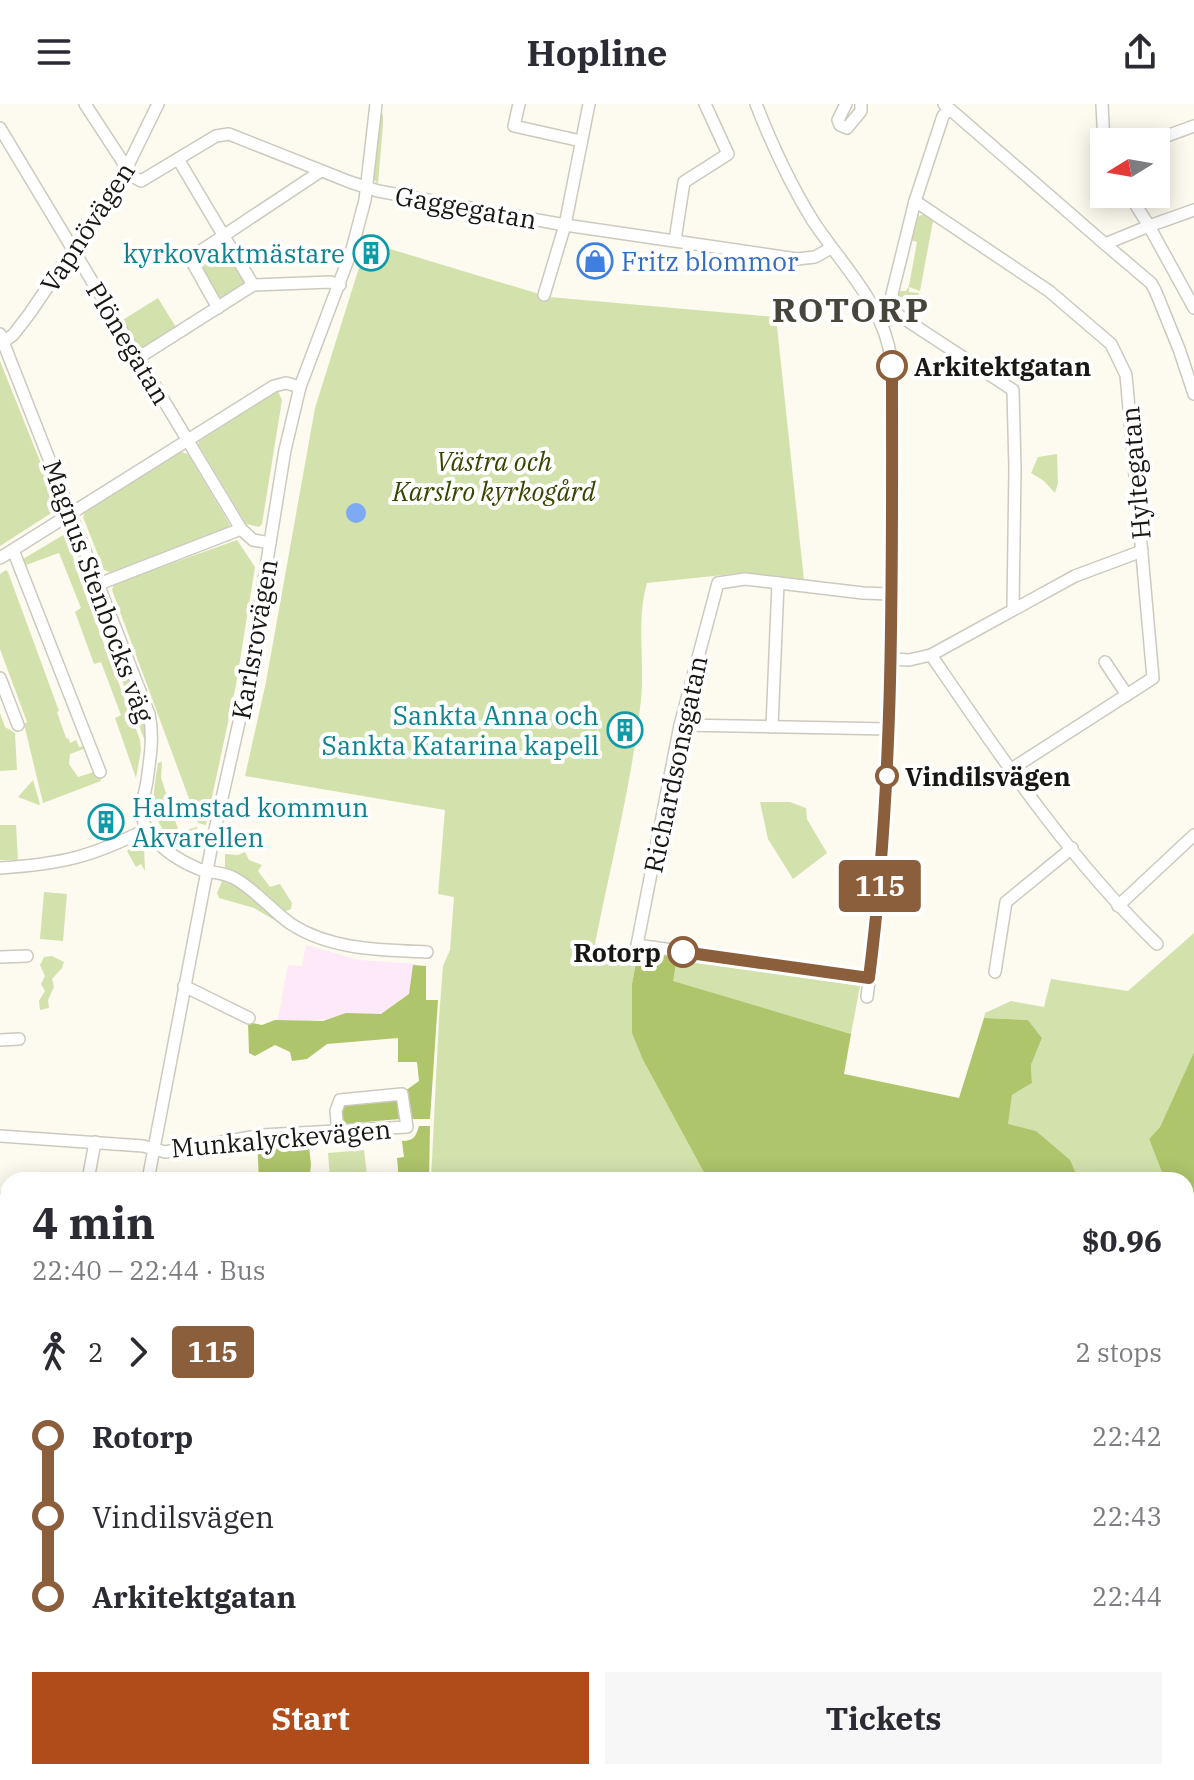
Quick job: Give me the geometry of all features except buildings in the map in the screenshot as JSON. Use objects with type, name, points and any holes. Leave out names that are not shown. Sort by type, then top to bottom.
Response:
[{"type":"street","points":[[85,104],[127,168]]},
{"type":"street","name":"Vapnövägen","points":[[2,338],[13,335],[110,202],[158,104]]},
{"type":"street","name":"Karlsrovägen","points":[[150,1172],[207,871],[246,691],[285,450],[300,387],[352,249],[366,188],[376,104]]},
{"type":"street","points":[[519,104],[514,126],[581,141]]},
{"type":"street","points":[[544,295],[565,225],[589,104]]},
{"type":"street","points":[[675,240],[684,182],[728,154],[705,104]]},
{"type":"street","points":[[756,104],[781,164],[831,248],[870,300],[882,324],[891,359],[891,659],[882,863],[867,997]]},
{"type":"street","points":[[846,104],[838,120],[840,125],[847,128],[861,111],[861,104]]},
{"type":"street","points":[[1102,104],[1103,128]]},
{"type":"street","points":[[1013,609],[1013,390],[897,314],[892,294],[915,201],[947,106],[1151,283],[1177,342],[1194,394]]},
{"type":"street","points":[[1170,135],[1194,126]]},
{"type":"street","name":"Plönegatan","points":[[0,128],[241,529]]},
{"type":"street","name":"Gaggegatan","points":[[127,168],[132,176],[141,181],[216,136],[229,134],[366,188],[565,225],[797,259],[815,257],[831,248]]},
{"type":"street","points":[[178,159],[253,285]]},
{"type":"street","points":[[218,308],[190,258],[321,171]]},
{"type":"street","name":"Hyltegatan","points":[[915,201],[1049,291],[1111,344],[1126,375],[1153,678],[1010,770]]},
{"type":"street","points":[[1138,208],[1194,308]]},
{"type":"street","points":[[1105,244],[1194,210]]},
{"type":"street","points":[[138,358],[253,285],[330,282],[340,285]]},
{"type":"street","points":[[882,324],[897,314]]},
{"type":"street","name":"Magnus Stenbocks väg","points":[[2,338],[137,682],[152,728],[143,812],[147,829]]},
{"type":"street","points":[[0,558],[274,386],[286,383],[300,387]]},
{"type":"street","points":[[99,584],[241,529],[253,540],[270,543]]},
{"type":"street","points":[[13,550],[100,772]]},
{"type":"street","points":[[891,659],[909,660],[931,655],[1075,576],[1142,551]]},
{"type":"street","name":"Richardsonsgatan","points":[[778,583],[745,579],[718,583],[680,725],[637,945],[869,978]]},
{"type":"street","points":[[772,727],[778,583],[890,594]]},
{"type":"street","points":[[931,655],[1010,770],[1118,906],[1157,944]]},
{"type":"street","points":[[1105,662],[1127,695]]},
{"type":"street","points":[[0,678],[18,725]]},
{"type":"street","points":[[680,725],[888,729]]},
{"type":"street","points":[[0,868],[73,860],[147,829],[167,850],[207,871],[232,877],[290,923],[307,932],[361,948],[427,952]]},
{"type":"street","points":[[1118,906],[1194,835]]},
{"type":"street","points":[[995,972],[1006,902],[1072,848]]},
{"type":"street","points":[[0,957],[27,956]]},
{"type":"street","points":[[184,986],[249,1018]]},
{"type":"street","points":[[0,1040],[19,1039]]},
{"type":"street","name":"Munkalyckevägen","points":[[0,1136],[95,1142],[155,1148],[165,1152],[237,1137],[338,1132],[407,1127],[402,1094],[340,1100],[336,1111],[338,1132]]},
{"type":"street","points":[[89,1172],[95,1142]]},
{"type":"shaded area","points":[[306,945],[359,960],[416,964],[415,994],[367,1022],[324,1019],[277,1024],[288,965],[302,966]]},
{"type":"green space","points":[[380,111],[383,124],[378,184],[373,179]]},
{"type":"green space","points":[[925,214],[933,221],[920,291],[909,287],[909,292],[919,293],[916,305],[896,295],[896,291],[906,291],[909,286],[917,242],[908,239],[916,217]]},
{"type":"green space","name":"Västra och Karslro kyrkogård","points":[[367,242],[549,297],[776,317],[804,580],[742,573],[647,583],[641,626],[642,685],[637,731],[595,944],[638,952],[632,984],[643,1060],[704,1172],[431,1172],[443,966],[450,950],[454,897],[438,894],[445,810],[245,776],[266,682],[315,408]]},
{"type":"green space","points":[[223,243],[247,282],[220,298],[196,259]]},
{"type":"green space","points":[[158,298],[177,329],[141,351],[121,321]]},
{"type":"green space","points":[[0,361],[56,501],[53,512],[0,546]]},
{"type":"green space","points":[[278,391],[282,400],[262,524],[259,527],[246,524],[198,444]]},
{"type":"green space","points":[[181,452],[188,454],[230,525],[228,531],[112,573],[104,570],[83,517],[85,512]]},
{"type":"green space","points":[[1057,454],[1058,483],[1055,493],[1031,473],[1038,457]]},
{"type":"green space","points":[[65,534],[140,740],[136,778],[115,718],[121,715],[101,662],[94,664],[75,612],[81,608],[59,553],[26,565],[23,559]]},
{"type":"green space","points":[[72,534],[144,721],[146,744],[82,575]]},
{"type":"green space","points":[[237,540],[255,567],[236,685],[206,825],[198,823],[112,590],[114,584]]},
{"type":"green space","points":[[6,570],[59,711],[66,738],[70,743],[76,740],[79,747],[86,748],[70,754],[69,764],[78,777],[97,771],[101,781],[43,803],[24,724],[27,722],[0,649],[0,574]]},
{"type":"green space","points":[[0,713],[5,727],[15,733],[17,770],[0,771]]},
{"type":"green space","points":[[162,762],[161,778],[179,832],[197,827],[200,839],[193,844],[185,845],[171,838],[156,816],[154,792],[158,763]]},
{"type":"green space","points":[[33,780],[40,804],[39,805],[18,797]]},
{"type":"green space","points":[[760,802],[790,802],[806,808],[807,819],[827,853],[793,879],[768,839]]},
{"type":"green space","points":[[0,825],[16,825],[18,860],[0,860]]},
{"type":"green space","points":[[135,844],[144,847],[145,871],[141,864],[136,867],[127,851]]},
{"type":"green space","points":[[245,852],[249,860],[262,865],[258,871],[270,887],[280,884],[292,903],[291,909],[284,912],[225,870],[225,854]]},
{"type":"green space","points":[[223,879],[244,889],[281,924],[254,908],[219,898],[217,893]]},
{"type":"green space","points":[[44,892],[67,894],[63,941],[40,939]]},
{"type":"green space","points":[[1194,933],[1194,1052],[1160,1127],[1149,1139],[1162,1172],[1074,1172],[1036,1131],[1007,1125],[1012,1095],[1032,1083],[1031,1065],[1042,1038],[1028,1020],[984,1018],[985,1013],[1011,1001],[1044,1007],[1051,979],[1128,991]]},
{"type":"green space","points":[[638,952],[677,957],[673,981],[851,1034],[844,1074],[959,1098],[984,1018],[1028,1020],[1042,1038],[1031,1065],[1032,1083],[1012,1095],[1008,1124],[1036,1131],[1070,1160],[1075,1172],[704,1172],[643,1060],[632,1033],[632,984]]},
{"type":"green space","points":[[52,956],[64,962],[52,979],[54,987],[48,1000],[49,1008],[40,1010],[39,1001],[45,991],[41,984],[45,976],[40,965],[44,957]]},
{"type":"green space","points":[[677,957],[860,986],[851,1034],[672,981]]},
{"type":"green space","points":[[413,965],[426,966],[426,1000],[438,1000],[430,1119],[409,1119],[405,1091],[419,1081],[417,1062],[398,1062],[398,1038],[327,1044],[307,1059],[292,1061],[290,1052],[275,1045],[255,1056],[249,1053],[248,1022],[262,1025],[275,1020],[323,1021],[346,1013],[381,1014],[409,994]]},
{"type":"green space","points":[[1194,1052],[1194,1172],[1162,1172],[1149,1139],[1160,1127]]},
{"type":"green space","points":[[398,1098],[400,1119],[342,1124],[339,1104]]},
{"type":"green space","points":[[419,1126],[430,1126],[429,1172],[398,1172],[397,1158],[404,1157],[402,1141],[409,1140],[417,1133]]},
{"type":"green space","points":[[308,1137],[310,1172],[259,1172],[257,1140]]},
{"type":"green space","points":[[364,1150],[367,1172],[329,1172],[328,1153]]},
{"type":"water","points":[[356,503],[363,506],[366,513],[363,520],[356,523],[349,520],[346,513],[349,506]]},
{"type":"bus line","name":"115","points":[[683,952],[869,978],[886,796],[891,659],[892,366]]},
{"type":"place","name":"kyrkovaktmästare","points":[[371,253]]},
{"type":"place","name":"Fritz blommor","points":[[595,261]]},
{"type":"place","name":"Arkitektgatan","points":[[892,366]]},
{"type":"place","name":"Sankta Anna och Sankta Katarina kapell","points":[[625,730]]},
{"type":"place","name":"Vindilsvägen","points":[[887,776]]},
{"type":"place","name":"Halmstad kommun Akvarellen","points":[[106,822]]},
{"type":"place","name":"Rotorp","points":[[683,952]]},
{"type":"district","name":"ROTORP","points":[[851,309]]}]
